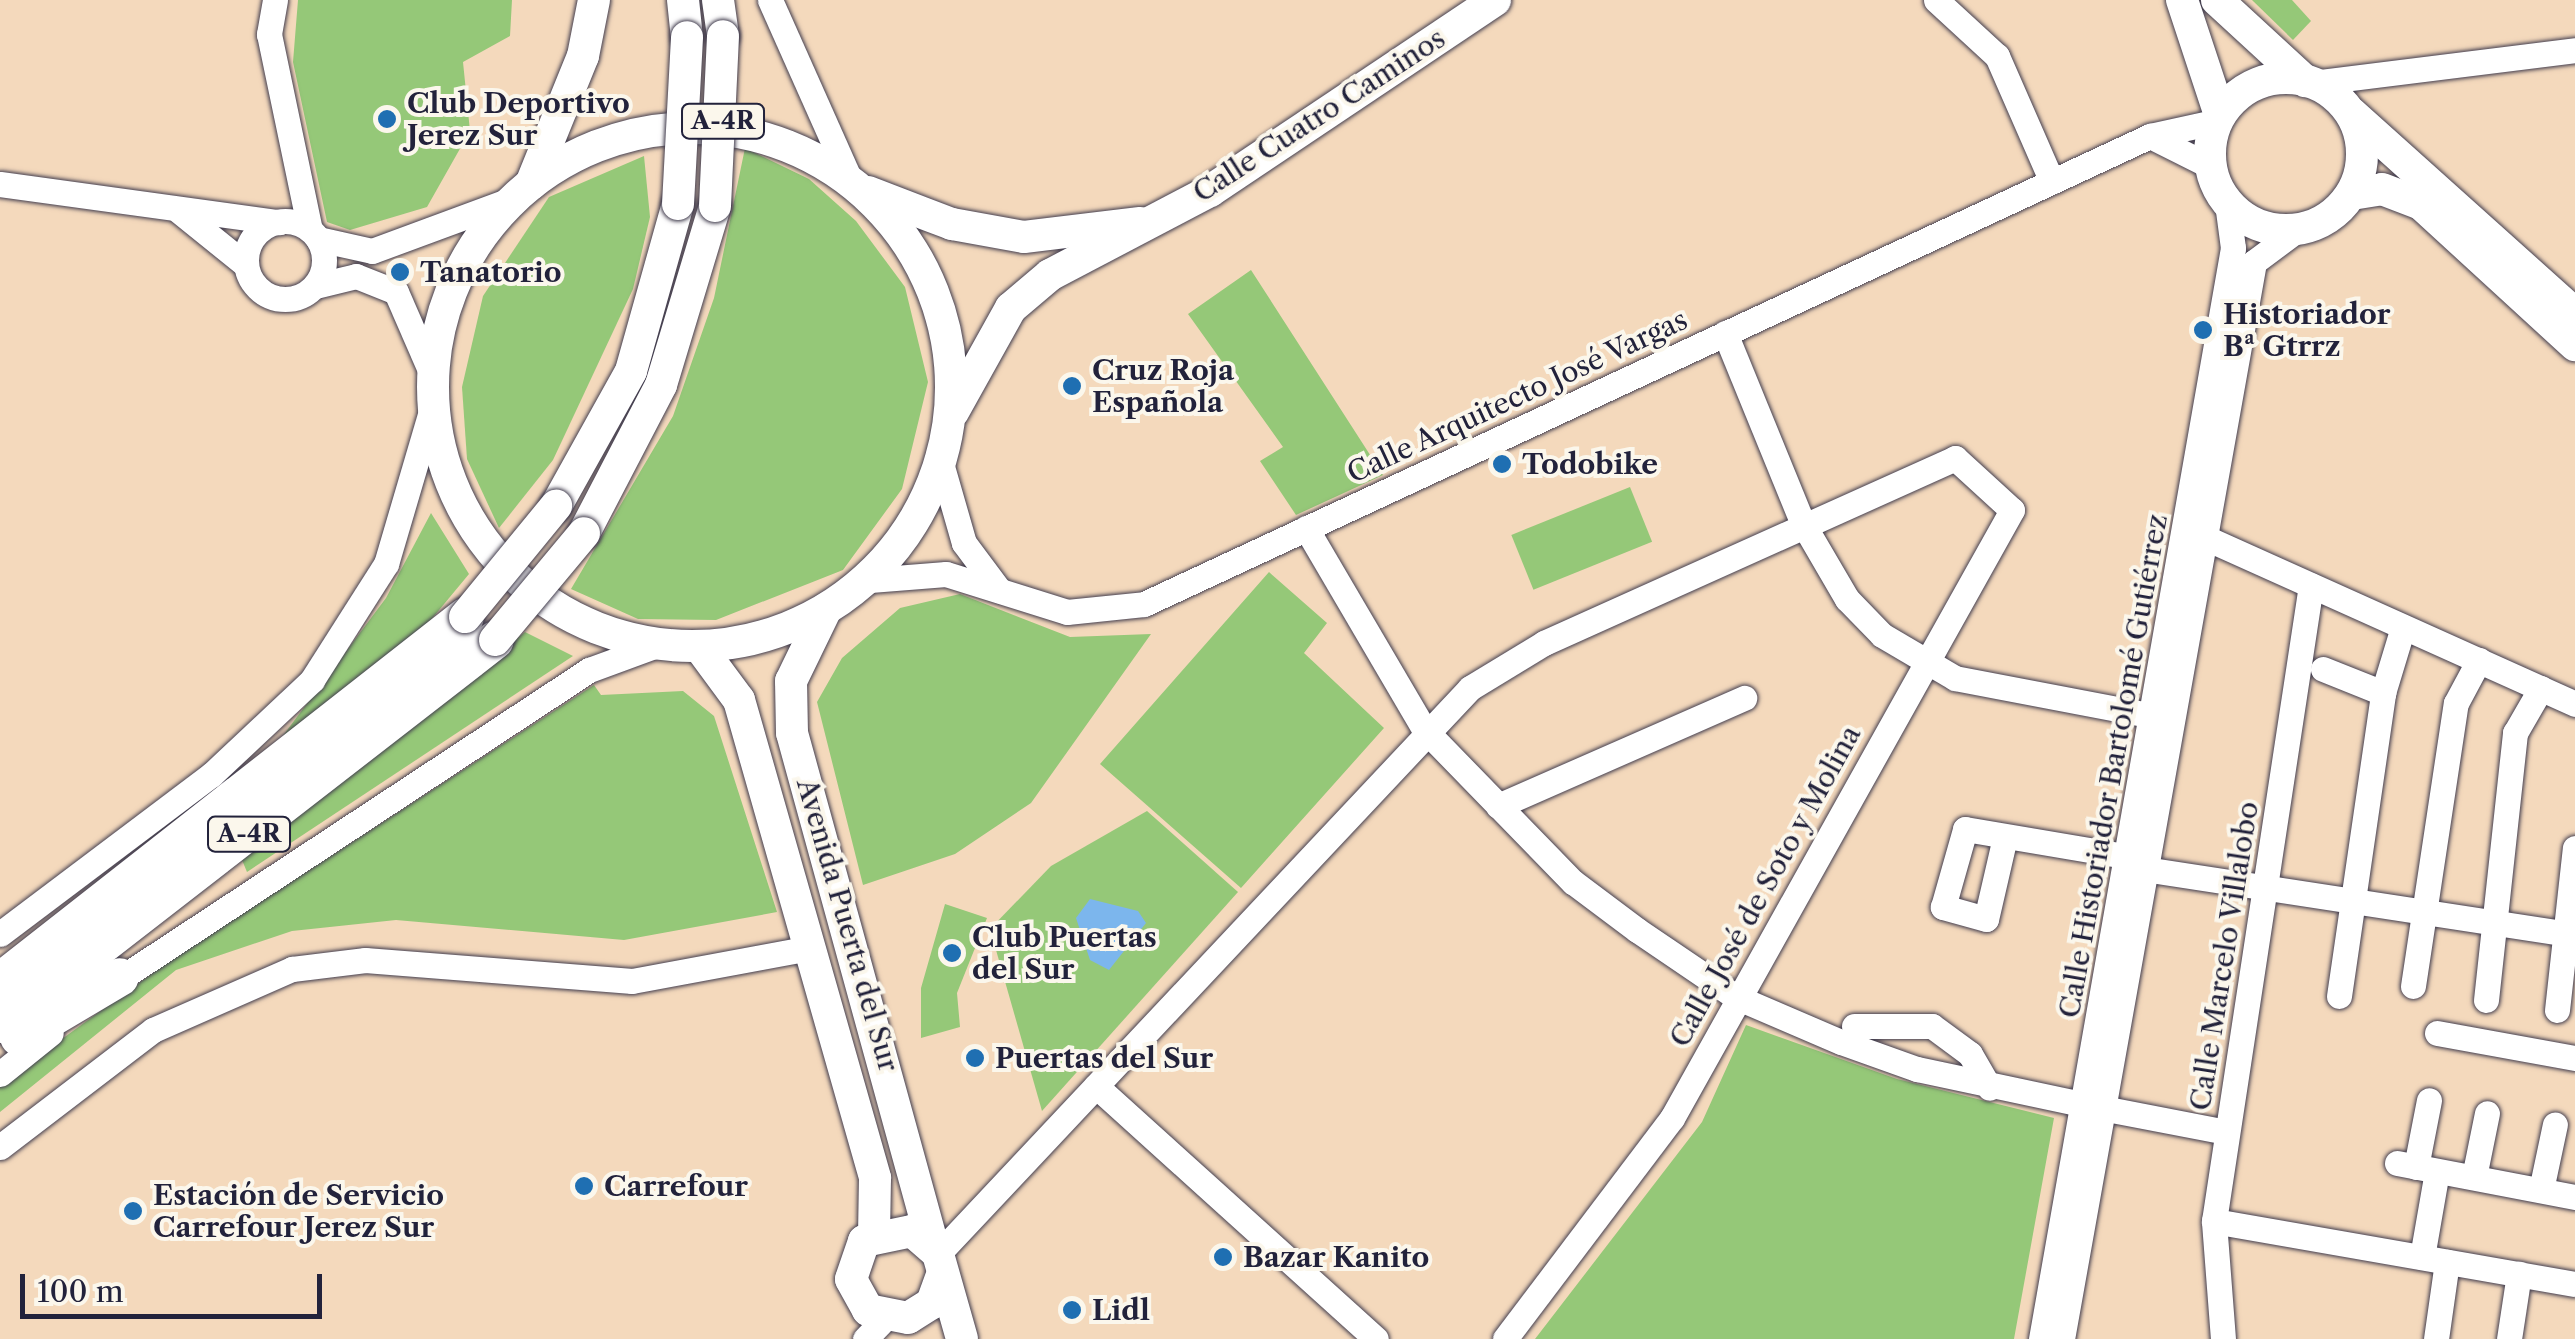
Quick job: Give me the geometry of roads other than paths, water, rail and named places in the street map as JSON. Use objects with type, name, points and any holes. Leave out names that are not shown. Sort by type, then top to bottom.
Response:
[{"type":"highway","name":"A-4R","points":[[0,982],[464,617]]},
{"type":"highway","name":"A-4R","points":[[0,1024],[495,640]]},
{"type":"highway","points":[[0,1050],[120,978]]},
{"type":"main road","points":[[594,0],[583,56],[523,191],[456,281],[433,391],[456,495],[515,576],[590,624],[660,644],[699,646],[743,641],[826,610],[870,580],[906,536],[941,463],[950,418],[947,338],[919,262],[857,182]]},
{"type":"main road","name":"A-4R","points":[[464,617],[556,506],[630,371],[678,204],[687,37],[683,0]]},
{"type":"main road","name":"A-4R","points":[[495,640],[584,533],[662,385],[714,206],[724,36],[718,0]]},
{"type":"main road","name":"Calle Cuatro Caminos","points":[[950,418],[1011,308],[1140,223],[1210,191],[1494,0]]},
{"type":"main road","points":[[2182,0],[2219,118],[2210,166],[2227,203],[2246,220],[2296,230],[2352,194],[2382,189],[2421,204],[2575,345]]},
{"type":"main road","points":[[2217,0],[2308,82],[2350,112],[2575,314]]},
{"type":"main road","points":[[2219,118],[2262,82],[2308,82]]},
{"type":"main road","points":[[2350,112],[2362,142],[2352,194]]},
{"type":"main road","name":"Calle Cuatro Caminos","points":[[523,191],[613,142],[665,131],[770,141],[952,224],[1024,237],[1140,223]]},
{"type":"main road","name":"Avenida Puerta del Sur","points":[[826,610],[791,681],[792,734],[962,1339]]},
{"type":"main road","name":"Avenida Puerta del Sur","points":[[699,646],[739,700],[875,1178],[874,1234],[857,1250],[851,1279],[857,1296],[895,1328],[932,1303],[938,1258]]},
{"type":"main road","points":[[874,1234],[912,1231],[938,1258]]},
{"type":"street","points":[[275,0],[269,34],[303,198],[299,228],[324,263],[315,286]]},
{"type":"street","points":[[770,0],[857,182]]},
{"type":"street","points":[[1936,0],[1997,56],[2052,182]]},
{"type":"street","points":[[2308,82],[2374,69],[2575,50]]},
{"type":"street","points":[[2350,112],[2354,91],[2374,69]]},
{"type":"street","name":"Calle Arquitecto José Vargas","points":[[870,580],[946,574],[1067,612],[1121,611],[2150,136],[2219,118]]},
{"type":"street","points":[[2150,136],[2210,166]]},
{"type":"street","points":[[0,184],[299,228],[372,251],[523,191]]},
{"type":"street","name":"Calle Historiador Bartolomé Gutiérrez","points":[[2062,1339],[2097,1107],[2141,864],[2233,248],[2227,203]]},
{"type":"street","points":[[0,934],[211,775],[312,680],[386,564],[433,391],[396,292],[356,276],[315,286],[294,299],[268,296],[219,234],[175,208]]},
{"type":"street","points":[[246,264],[252,239],[299,228]]},
{"type":"street","name":"Calle Historiador Bartolomé Gutiérrez","points":[[2163,718],[2206,538],[2254,262],[2296,230]]},
{"type":"street","points":[[1725,333],[1802,522],[1847,599],[1924,667],[2163,718]]},
{"type":"street","name":"Calle José de Soto y Molina","points":[[1506,1339],[1634,1176],[2012,510],[1955,458],[1802,522]]},
{"type":"street","points":[[941,463],[964,543],[1000,590]]},
{"type":"street","points":[[938,1258],[1424,729],[1505,663],[1802,522]]},
{"type":"street","points":[[1306,528],[1424,729],[1573,882],[1736,997],[1856,1048],[1990,1088],[2226,1132]]},
{"type":"street","points":[[2206,538],[2575,704]]},
{"type":"street","name":"Calle Marcelo Villalobo","points":[[2223,1339],[2214,1221],[2311,584]]},
{"type":"street","points":[[2339,996],[2383,693],[2404,628]]},
{"type":"street","points":[[0,1074],[120,978],[589,670],[660,644]]},
{"type":"street","points":[[2413,986],[2456,703],[2479,660]]},
{"type":"street","points":[[2323,669],[2383,693]]},
{"type":"street","points":[[2486,1000],[2516,733],[2540,688]]},
{"type":"street","points":[[1498,806],[1744,698]]},
{"type":"street","points":[[2005,837],[2264,889],[2570,934]]},
{"type":"street","points":[[2557,1010],[2570,934],[2575,848]]},
{"type":"street","points":[[0,1148],[152,1030],[292,969],[365,960],[632,981],[810,948]]},
{"type":"street","points":[[1854,1026],[1932,1026],[1970,1054],[1990,1088]]},
{"type":"street","points":[[2437,1033],[2575,1058]]},
{"type":"street","points":[[1096,1086],[1376,1339]]},
{"type":"street","points":[[2429,1100],[2416,1167],[2435,1259],[2436,1339]]},
{"type":"street","name":"Calle Historiador Bartolomé Gutiérrez","points":[[2041,1339],[2097,1107]]},
{"type":"street","points":[[2474,1178],[2487,1113]]},
{"type":"street","points":[[2541,1190],[2556,1124]]},
{"type":"street","points":[[2416,1167],[2575,1196]]},
{"type":"street","points":[[2214,1221],[2575,1284]]},
{"type":"street","points":[[2509,1339],[2519,1274]]},
{"type":"water","points":[[1090,899],[1138,911],[1146,923],[1109,970],[1090,960],[1076,918]]},
{"type":"place","name":"Club Deportivo Jerez Sur","points":[[387,119]]},
{"type":"place","name":"Tanatorio","points":[[400,272]]},
{"type":"place","name":"Historiador Bª Gtrrz","points":[[2203,330]]},
{"type":"place","name":"Cruz Roja Española","points":[[1072,386]]},
{"type":"place","name":"Todobike","points":[[1502,464]]},
{"type":"place","name":"Club Puertas del Sur","points":[[952,953]]},
{"type":"place","name":"Puertas del Sur","points":[[975,1058]]},
{"type":"place","name":"Carrefour","points":[[584,1186]]},
{"type":"place","name":"Estación de Servicio Carrefour Jerez Sur","points":[[133,1211]]},
{"type":"place","name":"Bazar Kanito","points":[[1223,1257]]},
{"type":"place","name":"Lidl","points":[[1072,1310]]}]
